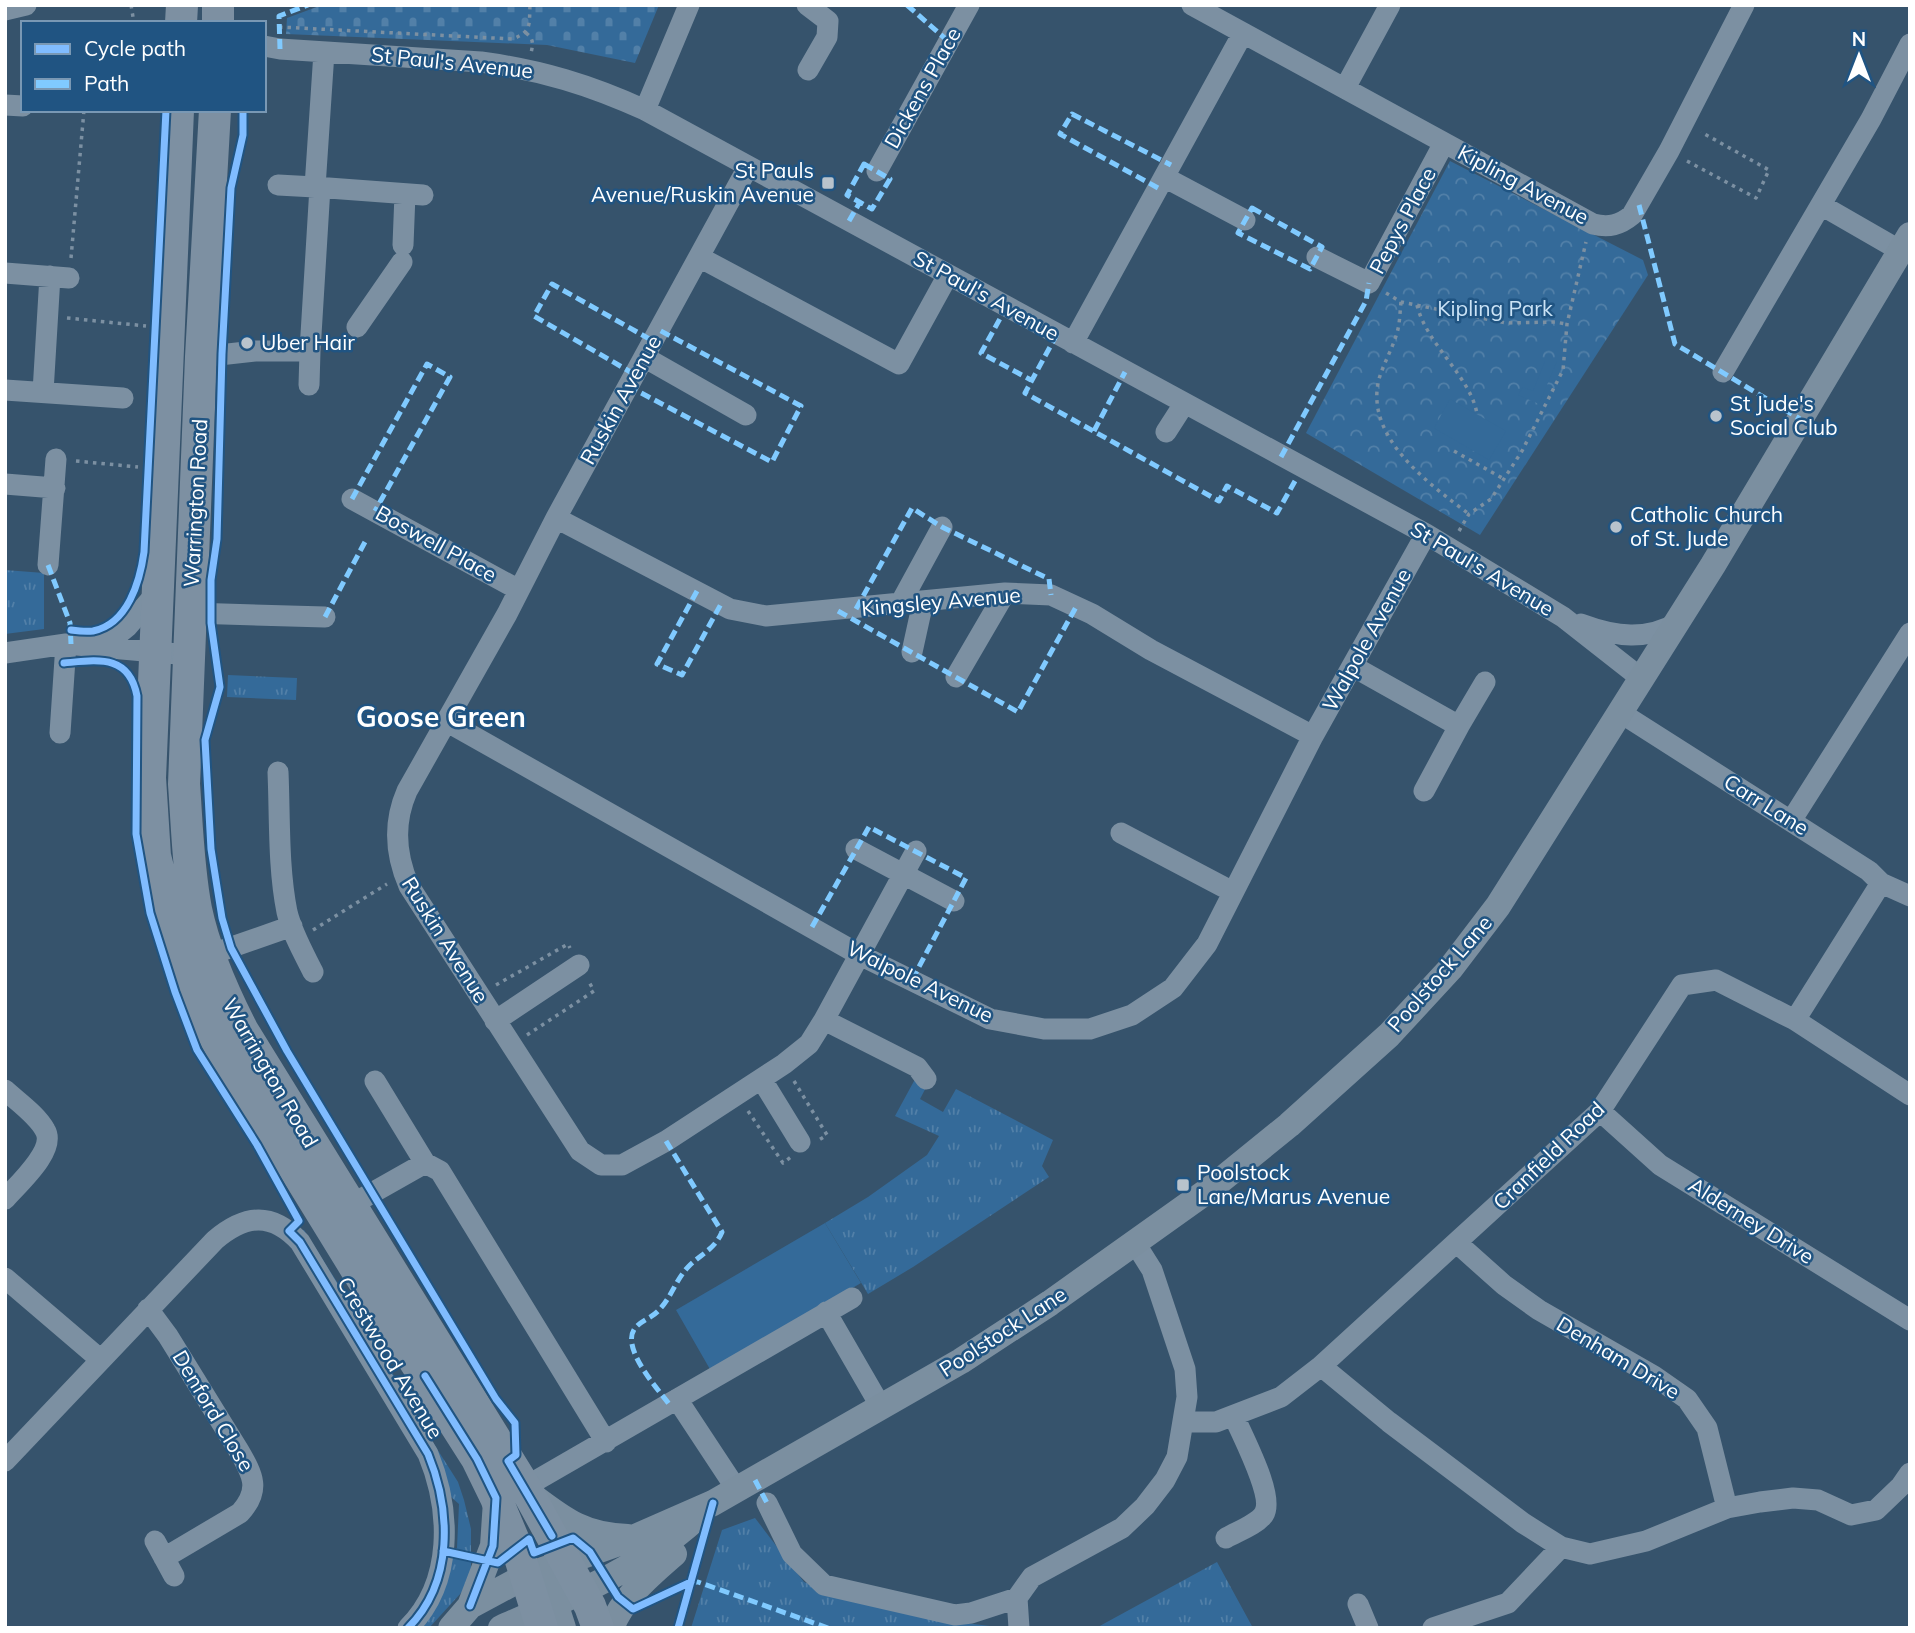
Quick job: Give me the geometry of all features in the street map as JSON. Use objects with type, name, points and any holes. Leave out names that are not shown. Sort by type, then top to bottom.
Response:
[{"type":"highway","name":"Warrington Road","points":[[178,112],[151,753],[151,816],[155,856],[183,968],[222,1051],[356,1269],[457,1427],[517,1493],[526,1576],[556,1612],[598,1628]]},
{"type":"highway","name":"Warrington Road","points":[[215,112],[201,357],[184,784],[188,848],[196,908],[222,991],[243,1031],[517,1493],[565,1561],[556,1612]]},
{"type":"main road","name":"Poolstock Lane","points":[[470,1606],[526,1576],[633,1538],[713,1503],[972,1354],[1050,1303],[1210,1189],[1289,1125],[1389,1035],[1450,969],[1498,906],[1679,622],[1905,243]]},
{"type":"main road","points":[[451,1628],[470,1606],[517,1493],[578,1528],[615,1537],[633,1538]]},
{"type":"main road","name":"Poolstock Lane","points":[[501,1628],[556,1612],[673,1539],[713,1503]]},
{"type":"main road","points":[[611,1628],[625,1602],[642,1582],[678,1550],[713,1503]]},
{"type":"street","points":[[5,10],[26,5]]},
{"type":"street","points":[[645,110],[688,5]]},
{"type":"street","points":[[807,5],[828,21],[827,37],[808,70]]},
{"type":"street","name":"Dickens Place","points":[[877,172],[969,5]]},
{"type":"street","points":[[1073,343],[1243,33],[1192,5]]},
{"type":"street","points":[[1345,88],[1390,5]]},
{"type":"street","name":"Kipling Avenue","points":[[1243,33],[1593,224],[1614,226],[1632,215],[1684,123],[1744,5]]},
{"type":"street","points":[[1723,373],[1871,119],[1910,44]]},
{"type":"street","name":"St Paul's Avenue","points":[[269,49],[481,62],[537,71],[587,86],[645,110],[1426,534],[1563,617],[1642,679]]},
{"type":"street","points":[[309,385],[324,52]]},
{"type":"street","name":"Pepys Place","points":[[1317,257],[1369,283],[1444,143]]},
{"type":"street","name":"Ruskin Avenue","points":[[748,167],[407,791],[399,816],[397,848],[409,886],[495,1021],[580,1151],[601,1165],[622,1165],[666,1141],[762,1080],[809,1044],[915,851]]},
{"type":"street","points":[[1164,177],[1245,220]]},
{"type":"street","points":[[278,185],[414,195],[402,253],[357,327]]},
{"type":"street","points":[[1821,205],[1905,243]]},
{"type":"street","points":[[699,257],[899,364],[948,275]]},
{"type":"street","points":[[5,273],[60,277],[43,392]]},
{"type":"street","points":[[201,357],[255,351],[310,351]]},
{"type":"street","points":[[644,357],[746,415]]},
{"type":"street","points":[[5,390],[123,398]]},
{"type":"street","points":[[1166,432],[1184,404]]},
{"type":"street","points":[[48,565],[56,459]]},
{"type":"street","points":[[5,484],[55,488]]},
{"type":"street","name":"Boswell Place","points":[[352,499],[519,590]]},
{"type":"street","name":"Kingsley Avenue","points":[[556,518],[730,608],[766,616],[1005,593],[1051,595],[1091,614],[1151,650],[1313,736]]},
{"type":"street","points":[[900,604],[942,527]]},
{"type":"street","name":"Walpole Avenue","points":[[446,721],[860,955],[990,1019],[1044,1029],[1090,1030],[1132,1014],[1173,988],[1207,944],[1313,736],[1426,534]]},
{"type":"street","points":[[5,653],[117,635],[158,591]]},
{"type":"street","points":[[957,677],[1005,593]]},
{"type":"street","points":[[912,652],[923,602]]},
{"type":"street","points":[[191,613],[325,617]]},
{"type":"street","points":[[1563,617],[1616,635],[1638,636],[1654,633],[1679,622]]},
{"type":"street","points":[[1791,821],[1902,662],[1910,633]]},
{"type":"street","points":[[74,644],[189,655]]},
{"type":"street","points":[[60,733],[74,644]]},
{"type":"street","points":[[1354,667],[1459,726]]},
{"type":"street","points":[[1424,791],[1485,682]]},
{"type":"street","name":"Carr Lane","points":[[1621,713],[1869,871],[1881,883],[1910,896]]},
{"type":"street","points":[[278,772],[281,854],[287,912],[313,972]]},
{"type":"street","points":[[1121,833],[1233,892]]},
{"type":"street","points":[[856,849],[954,901]]},
{"type":"street","points":[[1796,1020],[1881,883]]},
{"type":"street","points":[[209,955],[294,933]]},
{"type":"street","points":[[495,1021],[579,965]]},
{"type":"street","name":"Cranfield Road","points":[[1185,1422],[1216,1422],[1281,1398],[1321,1366],[1600,1111],[1682,985],[1716,980],[1796,1020],[1910,1095]]},
{"type":"street","points":[[824,1020],[917,1067],[926,1079]]},
{"type":"street","points":[[762,1080],[800,1142]]},
{"type":"street","points":[[375,1081],[425,1163],[440,1171],[606,1442]]},
{"type":"street","points":[[5,1090],[41,1124],[47,1132],[48,1142],[44,1154],[5,1199]]},
{"type":"street","name":"Alderney Drive","points":[[1600,1111],[1660,1165],[1910,1320]]},
{"type":"street","points":[[349,1206],[425,1163]]},
{"type":"street","name":"Crestwood Avenue","points":[[5,1461],[215,1240],[240,1224],[252,1220],[268,1220],[279,1224],[300,1242],[428,1454],[436,1474],[444,1510],[443,1551],[432,1595],[424,1610],[408,1628]]},
{"type":"street","points":[[767,1503],[792,1554],[824,1585],[955,1615],[971,1614],[1017,1598],[1032,1577],[1122,1528],[1145,1506],[1165,1480],[1177,1457],[1187,1398],[1185,1369],[1152,1270],[1135,1243]]},
{"type":"street","name":"Denham Drive","points":[[1457,1243],[1504,1285],[1539,1310],[1654,1376],[1687,1399],[1707,1428],[1727,1508]]},
{"type":"street","points":[[5,1278],[102,1360]]},
{"type":"street","points":[[517,1493],[852,1298]]},
{"type":"street","name":"Denford Close","points":[[148,1309],[168,1336],[239,1451],[249,1468],[253,1483],[248,1504],[240,1513],[164,1558]]},
{"type":"street","points":[[826,1312],[881,1407]]},
{"type":"street","points":[[1321,1366],[1388,1422],[1523,1523],[1561,1547],[1590,1554],[1635,1544],[1727,1508],[1793,1498],[1818,1500],[1851,1515],[1876,1510],[1910,1473]]},
{"type":"street","points":[[677,1399],[737,1490]]},
{"type":"street","points":[[1226,1538],[1262,1517],[1267,1504],[1265,1490],[1234,1416]]},
{"type":"street","points":[[1433,1628],[1508,1603],[1561,1547]]},
{"type":"street","points":[[1017,1598],[1019,1628]]},
{"type":"street","points":[[1358,1604],[1368,1628]]},
{"type":"path","points":[[279,26],[513,40],[526,33],[529,27],[530,5]]},
{"type":"path","points":[[84,112],[60,277],[67,319],[168,327]]},
{"type":"path","points":[[1669,151],[1756,198],[1769,170],[1684,123]]},
{"type":"path","points":[[1451,549],[1469,514],[1491,499],[1522,451],[1563,370],[1567,324],[1583,250],[1593,224]]},
{"type":"path","points":[[1369,283],[1401,302],[1506,323],[1567,324]]},
{"type":"path","points":[[1401,302],[1398,329],[1379,379],[1376,401],[1381,422],[1398,449],[1424,481],[1469,514]]},
{"type":"path","points":[[1417,305],[1419,314],[1442,354],[1475,400],[1477,414]]},
{"type":"path","points":[[1454,451],[1504,479]]},
{"type":"path","points":[[56,459],[162,470]]},
{"type":"path","points":[[294,933],[404,874]]},
{"type":"green space","points":[[322,5],[659,5],[635,63],[547,45],[286,34],[287,18]]},
{"type":"green space","name":"Kipling Park","points":[[1450,161],[1643,260],[1648,275],[1480,535],[1306,433]]},
{"type":"green space","points":[[1545,361],[1557,361],[1539,404],[1518,395],[1523,387],[1533,391]]},
{"type":"green space","points":[[1450,399],[1506,431],[1489,460],[1434,428]]},
{"type":"green space","points":[[5,570],[44,573],[44,629],[5,634]]},
{"type":"green space","points":[[228,675],[297,678],[296,700],[227,697]]},
{"type":"green space","points":[[920,1070],[932,1076],[920,1099],[943,1112],[956,1089],[1053,1140],[1042,1166],[1049,1177],[868,1294],[825,1223],[868,1197],[927,1155],[939,1136],[895,1116]]},
{"type":"green space","points":[[825,1223],[861,1283],[711,1371],[676,1310]]},
{"type":"green space","points":[[304,1230],[375,1342],[418,1419],[458,1482],[464,1500],[471,1529],[471,1577],[461,1593],[429,1628],[417,1628],[449,1553],[457,1548],[459,1504],[451,1497],[301,1232]]},
{"type":"green space","points":[[755,1518],[804,1582],[855,1602],[949,1621],[1006,1628],[691,1628],[722,1530]]},
{"type":"green space","points":[[1217,1562],[1253,1628],[1096,1628]]},
{"type":"marked path","points":[[280,49],[279,16],[308,5]]},
{"type":"marked path","points":[[907,5],[949,42]]},
{"type":"marked path","points":[[1158,188],[1060,134],[1072,114],[1171,165]]},
{"type":"marked path","points":[[864,164],[890,179],[872,209],[847,195],[864,164]]},
{"type":"marked path","points":[[849,221],[860,202]]},
{"type":"marked path","points":[[1639,205],[1675,344],[1800,419]]},
{"type":"marked path","points":[[1252,208],[1322,247],[1310,269],[1238,233],[1252,208]]},
{"type":"marked path","points":[[1281,457],[1366,301],[1369,283]]},
{"type":"marked path","points":[[634,374],[534,316],[552,284],[653,341]]},
{"type":"marked path","points":[[1007,306],[981,353],[1031,380]]},
{"type":"marked path","points":[[628,386],[772,462],[801,406],[659,330]]},
{"type":"marked path","points":[[1057,334],[1025,393],[1219,501],[1227,486],[1277,513],[1295,481]]},
{"type":"marked path","points":[[352,499],[427,364],[450,377],[375,511]]},
{"type":"marked path","points":[[1094,431],[1125,372]]},
{"type":"marked path","points":[[856,609],[912,508],[942,527],[1049,579],[1051,595]]},
{"type":"marked path","points":[[325,617],[366,540]]},
{"type":"marked path","points":[[48,565],[70,623],[71,644]]},
{"type":"marked path","points":[[697,591],[657,664],[682,675],[721,604]]},
{"type":"marked path","points":[[838,611],[1018,712],[1076,607]]},
{"type":"marked path","points":[[812,927],[869,827],[966,878],[912,980]]},
{"type":"marked path","points":[[666,1141],[722,1232],[712,1247],[684,1271],[659,1310],[637,1326],[632,1334],[632,1344],[641,1366],[669,1404]]},
{"type":"marked path","points":[[755,1480],[767,1503]]},
{"type":"marked path","points":[[691,1582],[698,1582],[828,1628]]},
{"type":"cycle path","points":[[71,630],[93,631],[115,620],[130,600],[142,563],[166,112]]},
{"type":"cycle path","points":[[243,112],[243,135],[231,188],[222,354],[217,539],[211,580],[211,623],[220,687],[205,740],[211,849],[222,918],[231,948],[287,1051],[496,1399],[515,1423],[516,1455],[508,1461],[552,1536]]},
{"type":"cycle path","points":[[64,663],[110,663],[119,666],[133,682],[137,696],[136,834],[150,913],[197,1050],[257,1145],[299,1221],[289,1231],[300,1242],[428,1454],[436,1476],[444,1522],[441,1567],[423,1610],[408,1628]]},
{"type":"cycle path","points":[[425,1376],[477,1459],[496,1498],[493,1546],[470,1606]]},
{"type":"cycle path","points":[[678,1628],[713,1503]]},
{"type":"cycle path","points":[[443,1551],[498,1563],[529,1539],[534,1553],[573,1538],[590,1552],[618,1597],[633,1609],[691,1582]]},
{"type":"place","name":"St Pauls Avenue/Ruskin Avenue","points":[[828,183]]},
{"type":"place","name":"Uber Hair","points":[[247,343]]},
{"type":"place","name":"St Jude's Social Club","points":[[1716,416]]},
{"type":"place","name":"Catholic Church of St. Jude","points":[[1616,527]]},
{"type":"place","name":"Poolstock Lane/Marus Avenue","points":[[1183,1185]]},
{"type":"district","name":"Goose Green","points":[[441,717]]}]
